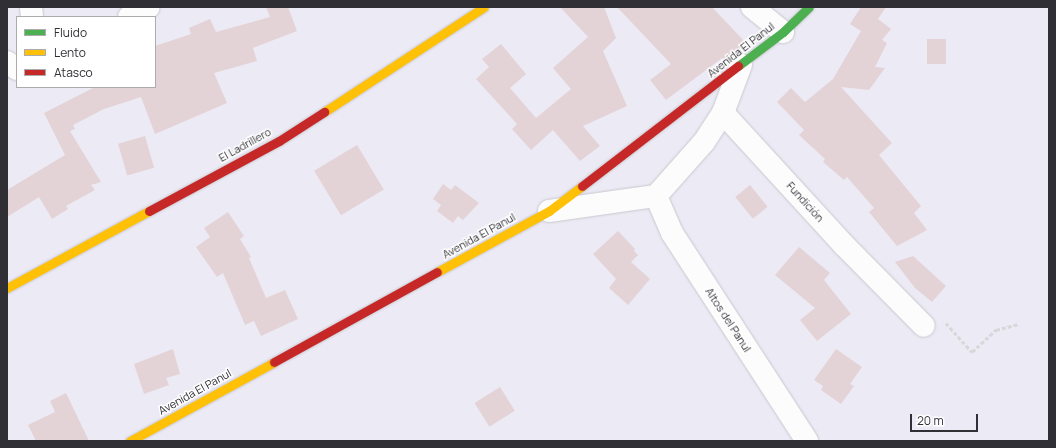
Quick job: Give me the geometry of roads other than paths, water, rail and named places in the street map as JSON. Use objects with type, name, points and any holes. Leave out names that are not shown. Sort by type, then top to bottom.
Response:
[{"type":"street","points":[[131,16],[149,7]]},
{"type":"street","name":"El Ladrillero","points":[[7,288],[279,141],[484,7]]},
{"type":"street","points":[[752,7],[783,32]]},
{"type":"street","name":"Avenida El Panul","points":[[130,441],[549,211],[741,65],[783,32],[809,7]]},
{"type":"street","points":[[7,62],[16,68]]},
{"type":"street","points":[[549,211],[656,196],[704,142],[723,113],[741,65]]},
{"type":"street","points":[[7,81],[16,75]]},
{"type":"street","name":"Fundición","points":[[723,113],[845,246],[924,326]]},
{"type":"street","name":"Altos del Panul","points":[[656,196],[672,233],[807,441]]}]
